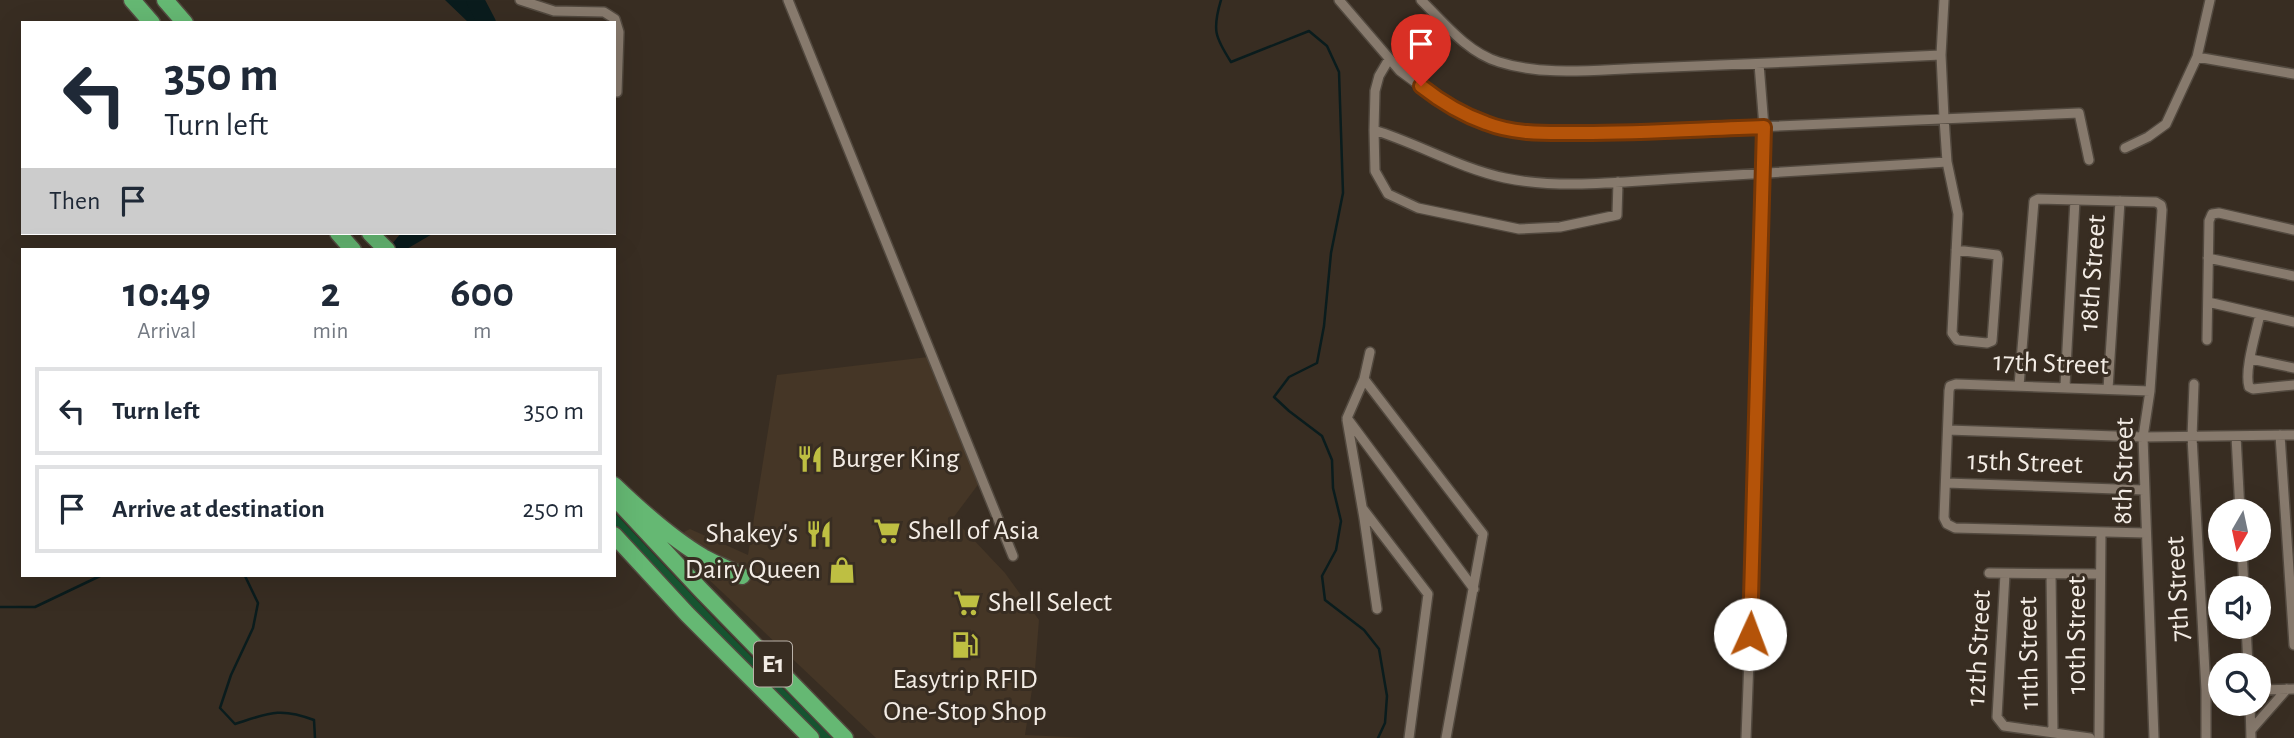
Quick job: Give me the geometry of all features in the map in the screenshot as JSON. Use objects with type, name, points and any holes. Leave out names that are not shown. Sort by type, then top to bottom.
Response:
[{"type":"highway","points":[[132,0],[150,21]]},
{"type":"highway","points":[[165,0],[183,21]]},
{"type":"highway","points":[[373,235],[385,248]]},
{"type":"highway","points":[[616,487],[636,506],[701,556],[742,576]]},
{"type":"highway","name":"E1","points":[[616,498],[845,738]]},
{"type":"highway","name":"E1","points":[[616,537],[687,614],[811,738]]},
{"type":"street","points":[[520,0],[554,11],[604,12],[616,21]]},
{"type":"street","points":[[788,0],[1013,556]]},
{"type":"street","points":[[1339,0],[1401,71],[1441,101],[1486,124],[1511,130],[1541,133],[1619,133],[2079,113],[2089,160]]},
{"type":"street","points":[[1421,0],[1480,55],[1518,67],[1565,70],[1941,55]]},
{"type":"street","points":[[1944,0],[1941,55],[1944,118],[1947,162],[1958,214],[1956,250],[1953,337],[1987,343],[1992,341],[1993,337],[1997,255],[1956,250]]},
{"type":"street","points":[[2125,148],[2148,137],[2166,124],[2197,57],[2210,0]]},
{"type":"street","points":[[616,22],[619,32],[617,92]]},
{"type":"street","points":[[2197,57],[2294,74]]},
{"type":"street","points":[[1390,59],[1378,76],[1374,130],[1375,171],[1388,194],[1418,208],[1518,229],[1540,228],[1613,217],[1619,211],[1619,181]]},
{"type":"street","points":[[1746,738],[1764,173],[1764,127],[1759,64]]},
{"type":"street","points":[[1374,130],[1406,140],[1478,171],[1507,178],[1552,183],[1947,162]]},
{"type":"street","points":[[2065,386],[2075,200]]},
{"type":"street","points":[[2019,386],[2034,201],[2120,201]]},
{"type":"street","name":"8th Street","points":[[2120,201],[2156,202],[2161,205],[2162,210],[2150,391],[2143,437],[2154,738]]},
{"type":"street","name":"18th Street","points":[[2108,389],[2120,201]]},
{"type":"street","points":[[2207,340],[2209,221],[2212,214],[2219,212],[2294,230]]},
{"type":"street","points":[[2208,258],[2294,276]]},
{"type":"street","points":[[2208,302],[2294,322]]},
{"type":"street","points":[[2260,314],[2251,359],[2249,387],[2253,389],[2294,385]]},
{"type":"street","points":[[1370,352],[1364,379],[1347,418],[1377,609]]},
{"type":"street","points":[[2251,359],[2294,368]]},
{"type":"street","points":[[1364,379],[1483,534],[1446,738]]},
{"type":"street","name":"17th Street","points":[[1948,430],[1950,386],[1956,384],[2150,391]]},
{"type":"street","name":"7th Street","points":[[2194,384],[2192,437],[2206,690],[2204,738]]},
{"type":"street","points":[[1347,418],[1474,589]]},
{"type":"street","points":[[2145,533],[1955,528],[1947,524],[1944,518],[1948,430],[2143,437],[2294,435]]},
{"type":"street","points":[[2280,435],[2294,645]]},
{"type":"street","points":[[2236,436],[2239,499]]},
{"type":"street","name":"15th Street","points":[[1946,483],[2144,490]]},
{"type":"street","points":[[1363,509],[1428,594],[1409,738]]},
{"type":"street","name":"10th Street","points":[[2099,738],[2101,533]]},
{"type":"street","points":[[1989,573],[2100,574]]},
{"type":"street","name":"12th Street","points":[[2005,574],[1997,717],[2004,726],[2053,732]]},
{"type":"street","name":"11th Street","points":[[2051,574],[2053,732]]},
{"type":"street","points":[[2271,690],[2291,689]]},
{"type":"street","points":[[2251,734],[2291,689]]},
{"type":"street","points":[[2250,716],[2251,734]]},
{"type":"street","points":[[2053,732],[2090,738]]},
{"type":"shaded area","points":[[445,0],[473,0],[491,21],[467,21]]},
{"type":"shaded area","points":[[399,235],[431,235],[408,248],[389,248]]},
{"type":"shaded area","name":"Shell of Asia","points":[[928,357],[980,482],[953,518],[1005,573],[1039,620],[1025,735],[1090,738],[876,738],[703,574],[684,532],[690,529],[748,555],[777,375]]},
{"type":"green space","points":[[616,514],[719,624],[832,738],[817,738],[616,528]]},
{"type":"waterway","points":[[475,0],[486,21]]},
{"type":"waterway","points":[[1221,0],[1217,33],[1231,62],[1309,31],[1327,46],[1339,72],[1343,193],[1331,253],[1324,326],[1317,363],[1289,377],[1274,397],[1322,436],[1332,460],[1333,488],[1341,521],[1336,550],[1322,576],[1325,600],[1364,630],[1379,649],[1387,696],[1385,723],[1378,738]]},
{"type":"waterway","points":[[0,607],[35,607],[98,577]]},
{"type":"waterway","points":[[245,577],[258,603],[253,628],[231,675],[220,708],[235,724],[274,713],[302,716],[314,720],[315,738]]},
{"type":"place","name":"Burger King","points":[[810,459]]},
{"type":"place","name":"Shell of Asia","points":[[887,531]]},
{"type":"place","name":"Shakey's","points":[[819,534]]},
{"type":"place","name":"Dairy Queen","points":[[842,570]]},
{"type":"place","name":"Shell Select","points":[[967,603]]},
{"type":"place","name":"Easytrip RFID One-Stop Shop","points":[[965,645]]},
{"type":"route","points":[[1421,86],[1441,101],[1486,124],[1511,130],[1541,133],[1619,133],[1764,127],[1750,634]]}]
